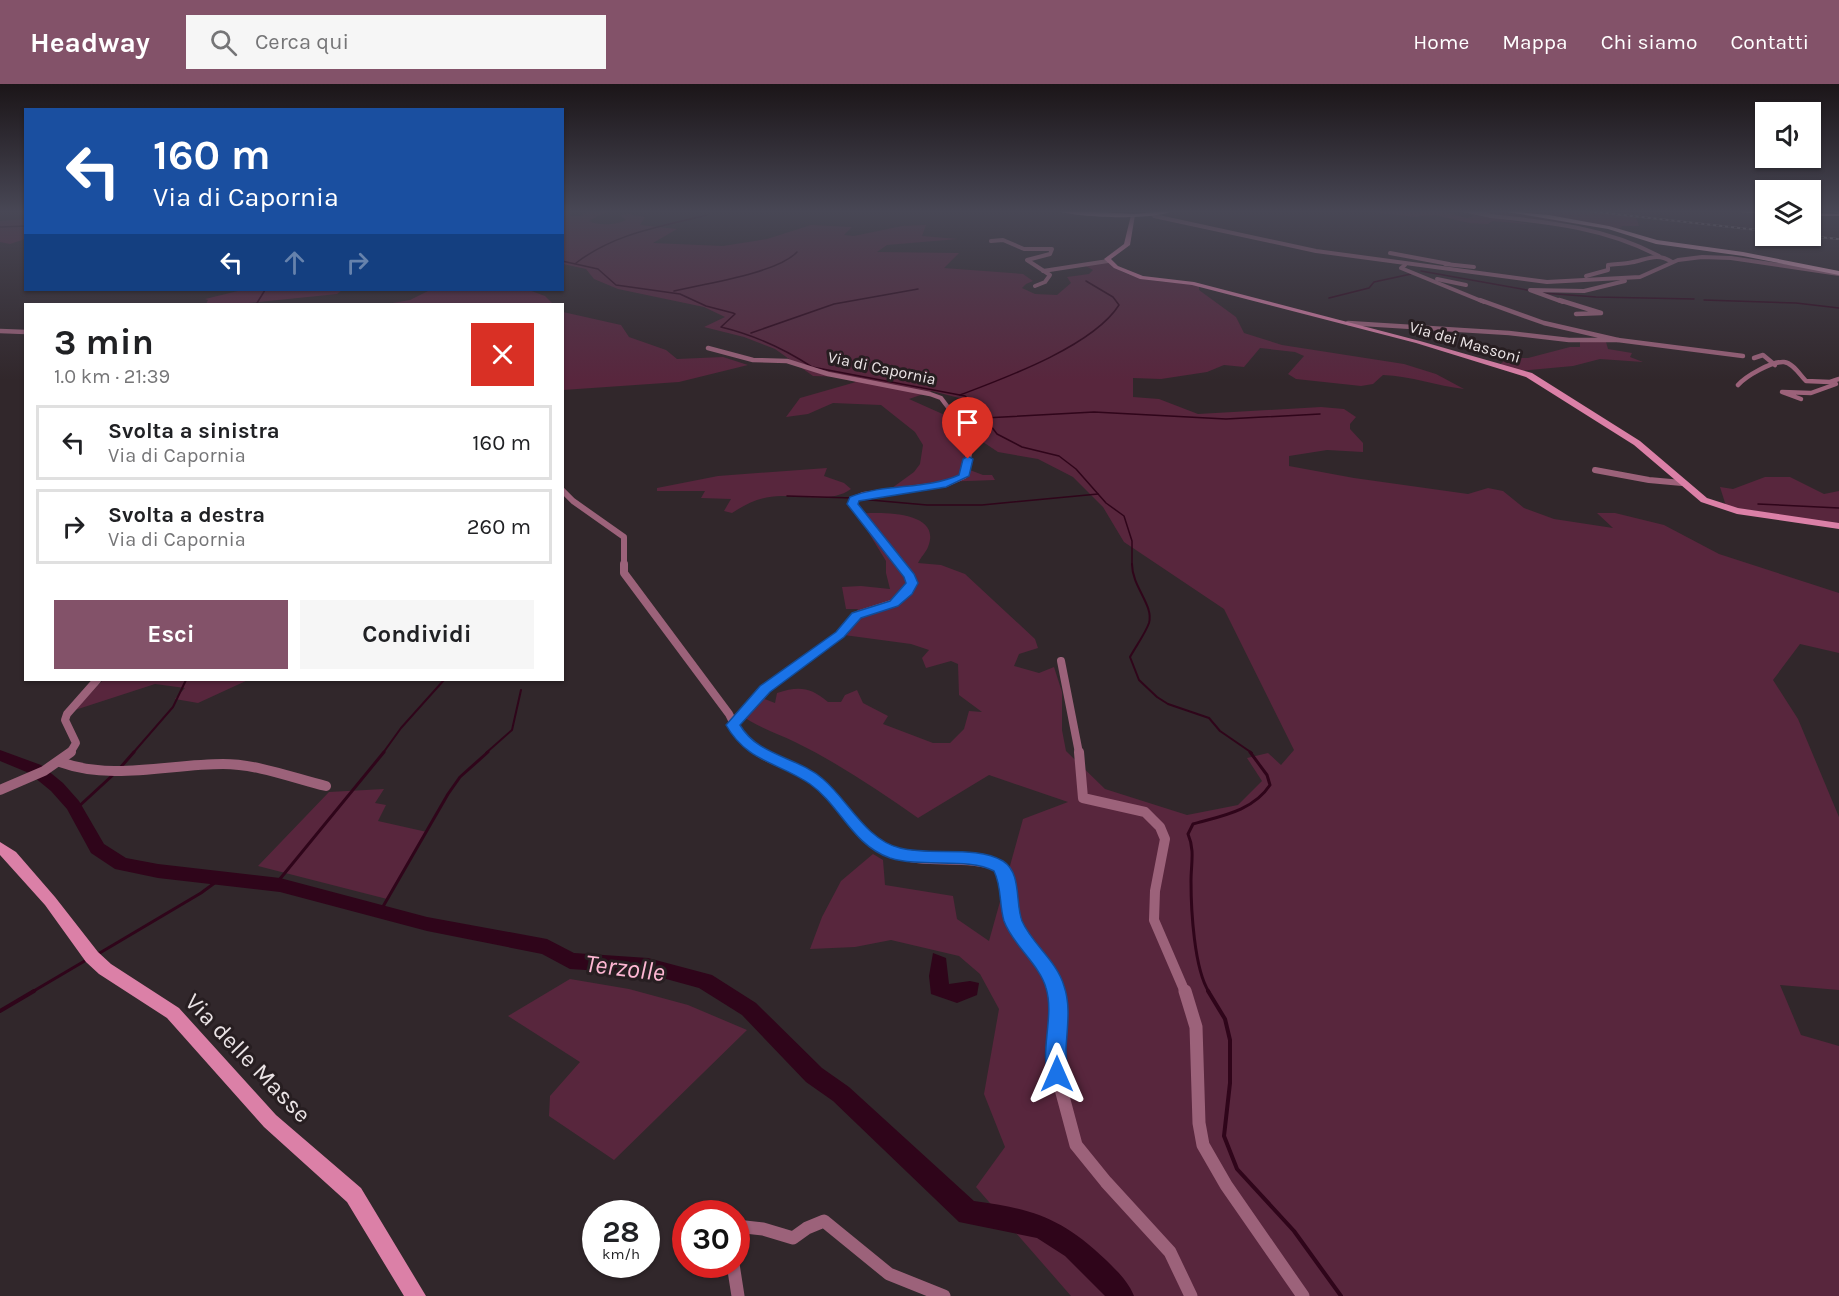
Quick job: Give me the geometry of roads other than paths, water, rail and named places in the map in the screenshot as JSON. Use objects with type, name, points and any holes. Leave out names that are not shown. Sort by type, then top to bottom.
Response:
[{"type":"main road","points":[[1799,267],[1839,274]]},
{"type":"street","points":[[1035,286],[1045,282],[1050,275],[1037,267]]},
{"type":"street","points":[[1043,271],[1072,267]]},
{"type":"street","name":"Via dei Massoni","points":[[1115,267],[1142,278],[1192,283],[1348,323],[1529,375],[1637,443],[1704,500],[1720,506],[1839,526]]},
{"type":"street","points":[[1403,267],[1401,268],[1468,296],[1544,323],[1618,340],[1743,356]]},
{"type":"street","points":[[1425,267],[1512,278]]},
{"type":"street","points":[[1466,267],[1528,278]]},
{"type":"street","points":[[1466,285],[1440,280],[1418,269],[1512,278],[1551,278],[1590,275],[1608,270],[1608,267]]},
{"type":"street","points":[[1576,314],[1601,313],[1530,290],[1584,291],[1644,276],[1666,267]]},
{"type":"street","points":[[1499,275],[1569,282],[1644,276]]},
{"type":"street","points":[[1348,323],[1509,333],[1569,340],[1618,340]]},
{"type":"street","points":[[0,331],[24,332]]},
{"type":"street","name":"Via di Capornia","points":[[708,348],[753,360],[787,361],[828,374],[941,398],[972,440],[964,476],[946,484],[855,498],[853,504],[910,576],[912,583],[908,591],[894,603],[857,615],[840,634],[765,689],[733,725]]},
{"type":"street","points":[[1754,358],[1763,355],[1775,365]]},
{"type":"street","points":[[1738,385],[1746,375],[1787,363],[1803,376],[1803,379],[1811,383],[1839,381]]},
{"type":"street","points":[[1801,399],[1782,392],[1811,393],[1839,381]]},
{"type":"street","points":[[1595,470],[1649,480],[1682,483]]},
{"type":"street","points":[[564,492],[573,501],[624,537],[624,573],[729,714],[741,738],[757,751],[817,781],[873,843],[893,853],[920,858],[976,859],[991,862],[1000,867],[1007,879],[1013,921],[1055,986],[1059,1023],[1056,1050],[1057,1074],[1076,1145],[1106,1182],[1170,1252],[1191,1296]]},
{"type":"street","points":[[1061,661],[1078,738],[1083,798],[1145,812],[1160,826],[1164,839],[1155,891],[1154,920],[1182,982],[1196,1027],[1199,1123],[1203,1145],[1226,1185],[1303,1296]]},
{"type":"street","points":[[0,790],[70,755],[76,746],[65,720],[67,714],[96,681]]},
{"type":"street","points":[[58,763],[72,768],[91,769],[225,764],[326,786]]},
{"type":"street","name":"Via delle Masse","points":[[0,847],[11,856],[50,901],[92,957],[105,969],[173,1013],[270,1121],[354,1195],[416,1296]]},
{"type":"street","points":[[750,1228],[793,1238],[807,1228],[824,1221],[889,1274],[944,1296]]},
{"type":"street","points":[[735,1278],[738,1296]]},
{"type":"waterway","points":[[587,267],[598,269],[616,285],[680,294],[706,306],[733,313],[735,314],[721,327],[768,343],[812,367],[965,396],[985,418]]},
{"type":"waterway","points":[[674,291],[773,267]]},
{"type":"waterway","points":[[1421,271],[1527,290]]},
{"type":"waterway","points":[[1329,298],[1369,288],[1374,282],[1411,274]]},
{"type":"waterway","points":[[960,395],[1047,359],[1090,334],[1107,320],[1119,305],[1113,297],[1086,281]]},
{"type":"waterway","points":[[751,333],[834,304],[918,289]]},
{"type":"waterway","points":[[257,303],[264,291]]},
{"type":"waterway","points":[[1543,293],[1596,297],[1694,299]]},
{"type":"waterway","points":[[1704,300],[1796,303],[1839,308]]},
{"type":"waterway","points":[[985,418],[1094,412],[1226,419],[1320,414]]},
{"type":"waterway","points":[[985,418],[997,434],[1022,447],[1059,456],[1076,469],[1106,503],[1124,516],[1132,541],[1132,564]]},
{"type":"waterway","points":[[859,499],[927,505],[982,505],[1098,494]]},
{"type":"waterway","points":[[787,496],[853,498]]},
{"type":"waterway","points":[[1758,504],[1839,508]]},
{"type":"waterway","points":[[1132,564],[1135,580],[1150,616],[1149,623],[1130,657],[1139,680],[1168,704],[1209,718],[1220,731],[1252,753]]},
{"type":"waterway","points":[[133,753],[173,707],[186,681]]},
{"type":"waterway","points":[[383,753],[401,728],[443,681]]},
{"type":"waterway","points":[[486,753],[512,730],[521,690]]},
{"type":"waterway","points":[[120,768],[134,752]]},
{"type":"waterway","points":[[275,885],[384,752]]},
{"type":"waterway","points":[[381,910],[448,794],[460,777],[488,752]]},
{"type":"waterway","points":[[1209,992],[1200,969],[1194,938],[1191,893],[1192,851],[1188,834],[1193,824],[1246,807],[1263,794],[1270,785],[1267,775],[1250,752]]},
{"type":"waterway","name":"Terzolle","points":[[0,755],[35,769],[57,787],[73,805],[97,848],[121,864],[158,871],[280,885],[427,924],[547,947],[570,961],[648,966],[705,981],[749,1009],[814,1075],[841,1094],[968,1213],[1000,1217],[1042,1227],[1074,1247],[1121,1296]]},
{"type":"waterway","points":[[76,809],[114,774]]},
{"type":"waterway","points":[[98,954],[201,893],[220,879]]},
{"type":"waterway","points":[[32,992],[88,959]]},
{"type":"waterway","points":[[0,1011],[34,991]]},
{"type":"waterway","points":[[1208,991],[1225,1019],[1230,1040],[1230,1083],[1224,1136],[1237,1169],[1294,1231],[1341,1296]]}]
